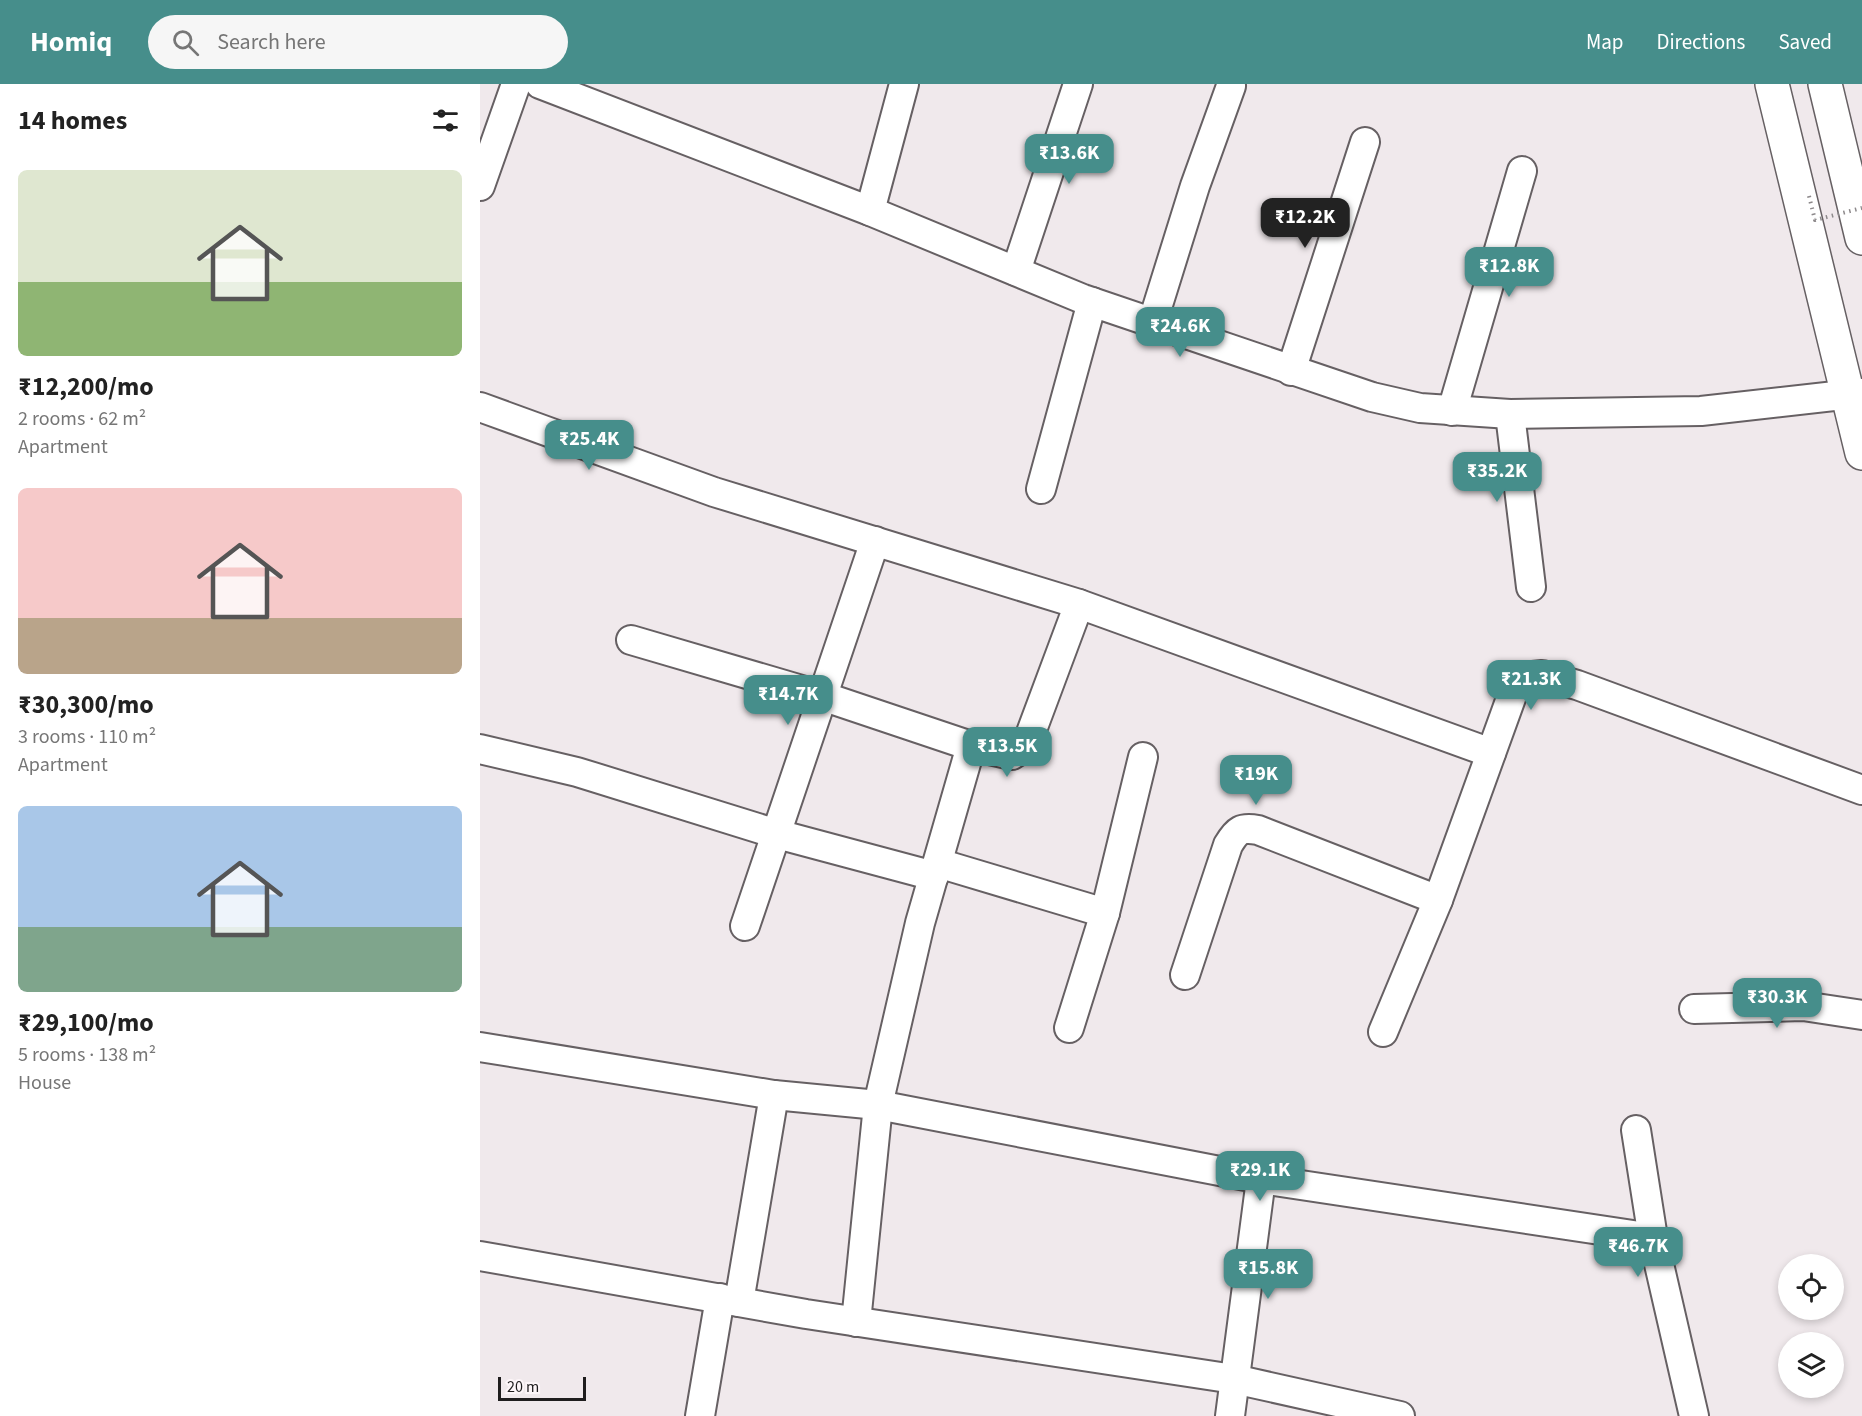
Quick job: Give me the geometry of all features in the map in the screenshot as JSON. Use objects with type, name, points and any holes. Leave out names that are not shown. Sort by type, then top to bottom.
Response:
[{"type":"main road","points":[[1772,84],[1855,393],[1862,453]]},
{"type":"main road","points":[[1825,84],[1862,238]]},
{"type":"street","points":[[480,186],[516,84]]},
{"type":"street","points":[[540,84],[581,92],[1092,302],[1372,397],[1420,408],[1510,414],[1701,411],[1855,393]]},
{"type":"street","points":[[870,211],[904,84]]},
{"type":"street","points":[[1016,271],[1078,84]]},
{"type":"street","points":[[1152,324],[1195,186],[1231,86]]},
{"type":"street","points":[[1290,371],[1365,142]]},
{"type":"street","points":[[1452,411],[1522,171]]},
{"type":"street","points":[[1041,489],[1092,302]]},
{"type":"street","points":[[480,406],[714,492],[1079,604],[1491,753]]},
{"type":"street","points":[[1510,414],[1531,587]]},
{"type":"street","points":[[745,926],[875,541]]},
{"type":"street","points":[[632,640],[822,696],[971,746],[1012,755],[1026,746],[1079,604]]},
{"type":"street","points":[[1383,1032],[1438,900],[1515,687],[1522,677],[1542,675],[1577,685],[1862,790]]},
{"type":"street","points":[[856,1322],[878,1105],[914,946],[971,746]]},
{"type":"street","points":[[480,749],[577,772],[777,834],[936,869],[1105,913]]},
{"type":"street","points":[[1069,1028],[1105,913],[1143,757]]},
{"type":"street","points":[[1185,975],[1228,845],[1236,832],[1244,828],[1258,830],[1438,900]]},
{"type":"street","points":[[1694,1010],[1803,1006],[1862,1015]]},
{"type":"street","points":[[480,1047],[774,1095],[878,1105],[1261,1179],[1653,1238]]},
{"type":"street","points":[[700,1416],[729,1300],[774,1095]]},
{"type":"street","points":[[1636,1130],[1653,1238],[1694,1416]]},
{"type":"street","points":[[1230,1416],[1261,1179]]},
{"type":"street","points":[[480,1256],[856,1322],[1234,1379],[1400,1416]]},
{"type":"path","points":[[1809,196],[1815,220],[1862,208]]}]
